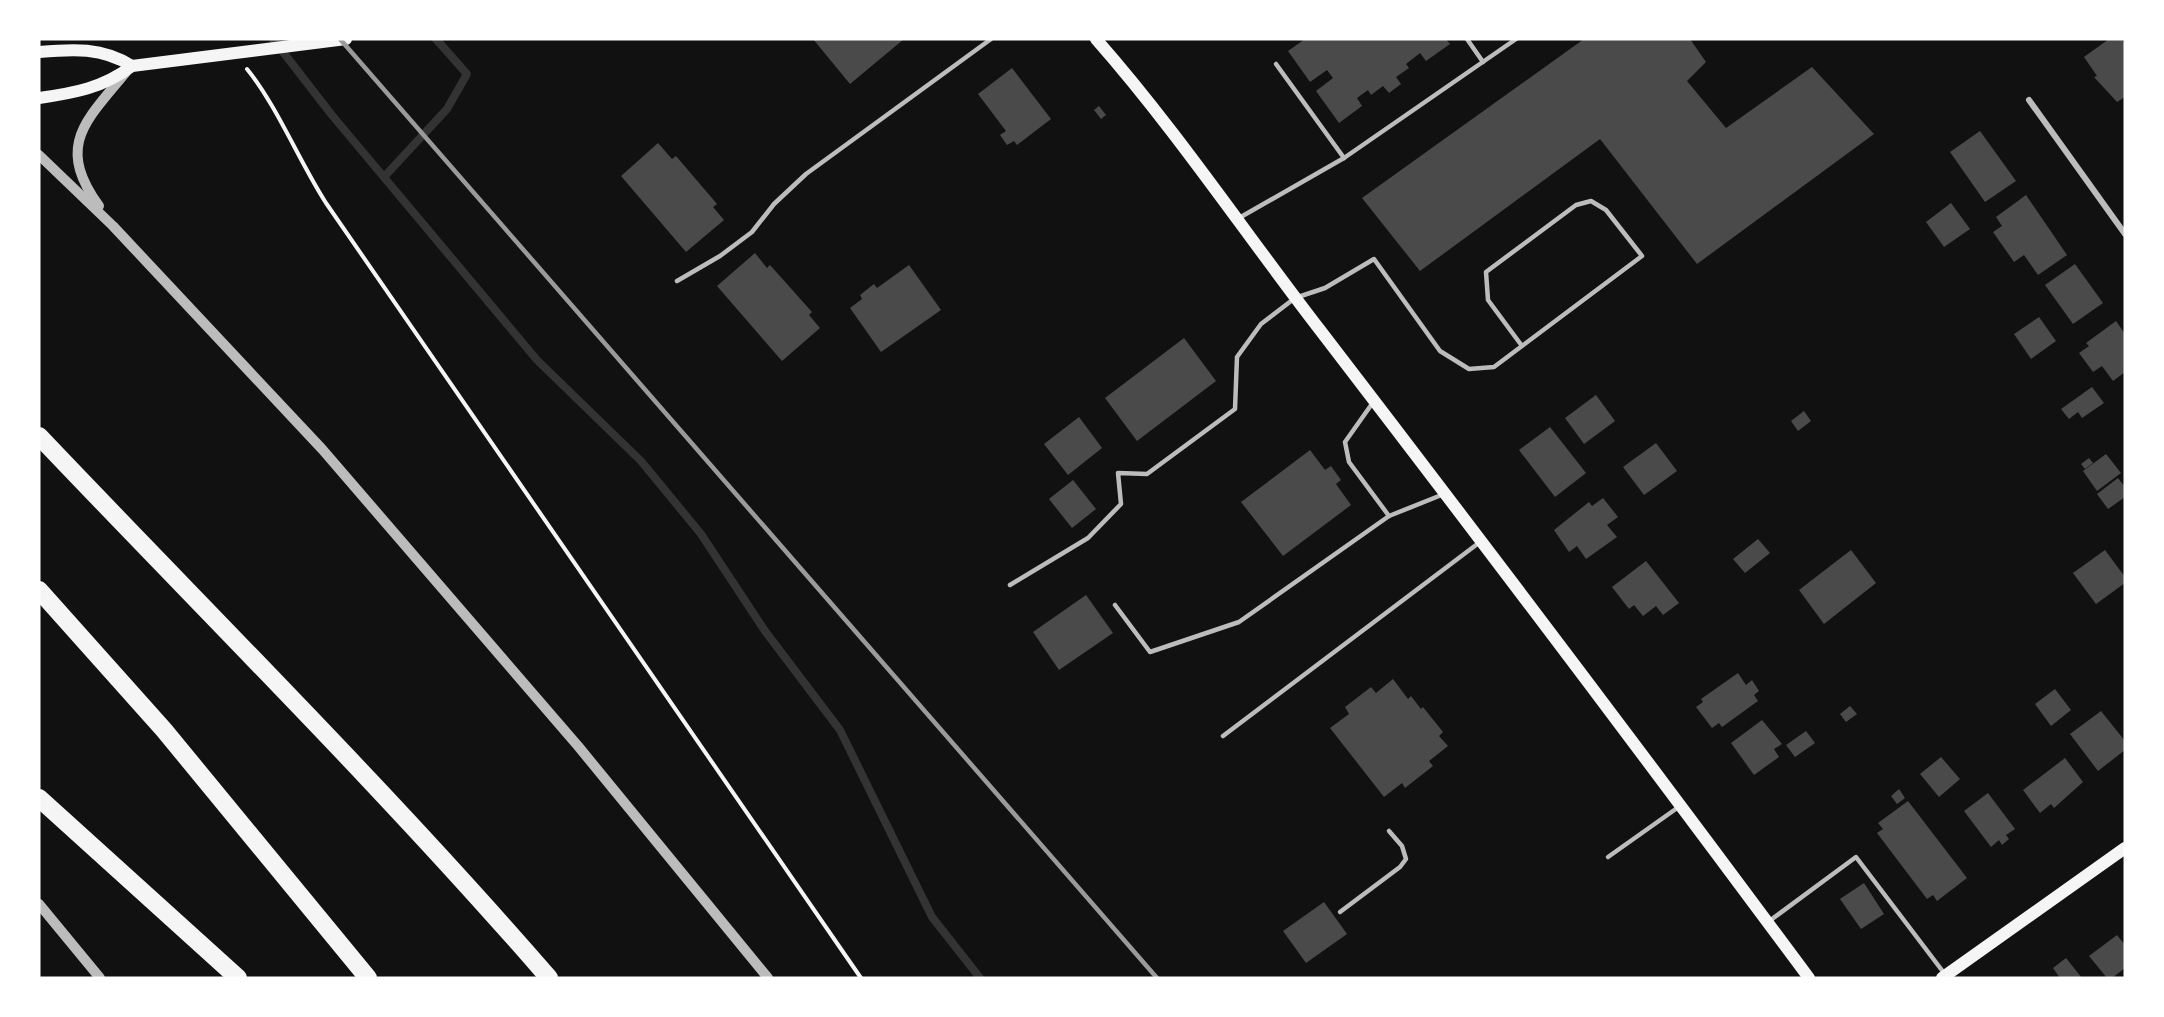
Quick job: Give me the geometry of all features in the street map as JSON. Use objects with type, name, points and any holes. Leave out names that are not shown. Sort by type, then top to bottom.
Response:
[{"type":"highway","points":[[39,436],[372,782],[476,894],[549,978]]},
{"type":"highway","points":[[39,590],[164,730],[368,978]]},
{"type":"highway","points":[[39,798],[238,978]]},
{"type":"main road","points":[[39,98],[95,88],[113,80],[132,66],[346,39]]},
{"type":"main road","points":[[1096,39],[1175,134],[1295,298],[1809,978]]},
{"type":"main road","points":[[39,52],[96,51],[116,56],[132,66]]},
{"type":"main road","points":[[1944,977],[2125,848]]},
{"type":"street","points":[[113,226],[88,191],[79,171],[77,150],[84,124],[132,66]]},
{"type":"street","points":[[2030,100],[2125,234]]},
{"type":"street","points":[[39,155],[113,226],[322,449],[578,746],[768,978]]},
{"type":"street","points":[[39,904],[100,978]]},
{"type":"lane","points":[[677,280],[720,256],[752,232],[774,204],[806,174],[991,39]]},
{"type":"lane","points":[[1467,39],[1483,62]]},
{"type":"lane","points":[[1237,220],[1263,202],[1344,158],[1516,39]]},
{"type":"lane","points":[[1276,64],[1344,158]]},
{"type":"lane","points":[[1010,585],[1088,538],[1121,504],[1118,473],[1147,474],[1235,409],[1237,357],[1261,324],[1295,298],[1325,288],[1374,259],[1440,351],[1469,369],[1494,367],[1522,346],[1642,256],[1606,210],[1591,201],[1576,205],[1486,272],[1488,300],[1522,346]]},
{"type":"lane","points":[[1374,401],[1345,442],[1349,462],[1389,516]]},
{"type":"lane","points":[[1115,605],[1150,652],[1239,622],[1389,516],[1444,494]]},
{"type":"lane","points":[[1223,736],[1480,542]]},
{"type":"lane","points":[[1608,857],[1680,806]]},
{"type":"lane","points":[[1340,912],[1400,867],[1406,859],[1402,846],[1389,831]]},
{"type":"lane","points":[[1768,922],[1856,857],[1944,977]]},
{"type":"path","points":[[244,66],[259,83],[302,166],[326,203],[861,978]]},
{"type":"building","points":[[813,39],[904,39],[850,84]]},
{"type":"building","points":[[1305,39],[1446,39],[1450,44],[1426,61],[1420,53],[1406,64],[1409,68],[1396,77],[1401,84],[1389,93],[1383,86],[1371,95],[1368,90],[1357,98],[1362,106],[1339,123],[1316,91],[1333,78],[1327,70],[1310,82],[1288,51]]},
{"type":"building","points":[[1584,39],[1690,39],[1706,62],[1687,81],[1726,128],[1812,67],[1874,134],[1697,264],[1600,139],[1420,271],[1362,198]]},
{"type":"building","points":[[2109,39],[2122,39],[2125,44],[2125,97],[2117,102],[2094,77],[2097,76],[2084,57]]},
{"type":"building","points":[[1012,68],[1051,119],[1017,145],[1014,141],[1007,145],[1000,135],[1006,131],[978,94]]},
{"type":"building","points":[[1099,106],[1106,115],[1101,119],[1094,110]]},
{"type":"building","points":[[1980,131],[2016,181],[1985,202],[1950,152]]},
{"type":"building","points":[[658,143],[672,159],[676,156],[717,204],[713,207],[724,220],[686,252],[621,176]]},
{"type":"building","points":[[2026,195],[2067,255],[2038,275],[2024,255],[2014,262],[1993,232],[2002,226],[1996,217]]},
{"type":"building","points":[[1951,203],[1970,229],[1944,247],[1926,222]]},
{"type":"building","points":[[755,253],[767,268],[770,265],[812,312],[809,315],[820,328],[782,361],[717,286]]},
{"type":"building","points":[[2075,264],[2103,303],[2073,324],[2045,285]]},
{"type":"building","points":[[909,265],[941,310],[881,352],[850,308],[862,299],[860,295],[874,284],[877,288]]},
{"type":"building","points":[[2039,317],[2056,341],[2031,359],[2014,334]]},
{"type":"building","points":[[2116,321],[2125,334],[2125,372],[2113,381],[2102,366],[2093,372],[2079,353],[2089,346],[2086,343]]},
{"type":"building","points":[[1184,338],[1216,381],[1137,441],[1105,398]]},
{"type":"building","points":[[2092,387],[2104,403],[2082,418],[2078,412],[2069,419],[2061,409]]},
{"type":"building","points":[[1596,395],[1615,421],[1584,444],[1565,418]]},
{"type":"building","points":[[1804,411],[1811,421],[1798,431],[1791,421]]},
{"type":"building","points":[[1079,417],[1102,448],[1068,475],[1044,444]]},
{"type":"building","points":[[1550,427],[1586,473],[1555,497],[1519,450]]},
{"type":"building","points":[[1656,443],[1677,471],[1644,495],[1623,467]]},
{"type":"building","points":[[1310,450],[1325,470],[1331,466],[1341,480],[1336,484],[1351,505],[1283,556],[1241,502]]},
{"type":"building","points":[[2106,454],[2121,473],[2097,491],[2083,471]]},
{"type":"building","points":[[2089,458],[2093,463],[2085,469],[2081,464]]},
{"type":"building","points":[[2118,478],[2125,487],[2125,497],[2108,509],[2097,494]]},
{"type":"building","points":[[1073,480],[1096,509],[1072,528],[1049,499]]},
{"type":"building","points":[[1603,498],[1618,517],[1607,525],[1617,537],[1586,559],[1577,546],[1569,552],[1554,530],[1589,502],[1592,506]]},
{"type":"building","points":[[1758,539],[1770,553],[1745,573],[1733,559]]},
{"type":"building","points":[[1851,550],[1876,583],[1824,624],[1799,590]]},
{"type":"building","points":[[2105,550],[2125,577],[2125,583],[2096,604],[2073,573]]},
{"type":"building","points":[[1646,561],[1679,603],[1663,615],[1656,606],[1643,616],[1634,605],[1629,609],[1612,587]]},
{"type":"building","points":[[1086,595],[1113,633],[1059,670],[1033,632]]},
{"type":"building","points":[[1738,673],[1746,685],[1752,680],[1759,691],[1754,695],[1758,701],[1722,727],[1719,723],[1712,728],[1696,707],[1703,702],[1701,699]]},
{"type":"building","points":[[1393,679],[1408,699],[1411,696],[1421,709],[1423,707],[1443,732],[1439,736],[1448,746],[1429,761],[1433,766],[1405,788],[1402,783],[1384,797],[1330,728],[1349,714],[1345,707],[1371,687],[1376,693]]},
{"type":"building","points":[[2055,689],[2071,710],[2051,726],[2035,704]]},
{"type":"building","points":[[1850,706],[1857,714],[1846,722],[1840,714]]},
{"type":"building","points":[[2101,711],[2125,741],[2125,750],[2098,771],[2070,734]]},
{"type":"building","points":[[1762,720],[1782,744],[1774,749],[1779,757],[1754,775],[1731,743]]},
{"type":"building","points":[[1806,731],[1815,743],[1795,757],[1786,745]]},
{"type":"building","points":[[1941,757],[1960,779],[1939,797],[1920,774]]},
{"type":"building","points":[[2065,758],[2083,782],[2054,808],[2051,804],[2040,813],[2023,790]]},
{"type":"building","points":[[1899,789],[1905,798],[1897,804],[1891,796]]},
{"type":"building","points":[[1988,793],[2015,829],[2006,835],[2009,839],[2002,845],[1999,840],[1991,847],[1964,811]]},
{"type":"building","points":[[1908,801],[1967,878],[1937,901],[1933,895],[1927,899],[1877,833],[1883,829],[1878,823]]},
{"type":"building","points":[[1864,883],[1884,914],[1861,929],[1840,899]]},
{"type":"building","points":[[1324,902],[1347,934],[1306,963],[1283,931]]},
{"type":"building","points":[[2117,935],[2125,945],[2125,968],[2112,978],[2107,978],[2089,956]]},
{"type":"building","points":[[2066,958],[2082,978],[2060,978],[2053,968]]},
{"type":"waterway","points":[[273,39],[331,114],[537,360],[641,461],[701,534],[765,631],[840,730],[932,917],[980,978]]},
{"type":"waterway","points":[[384,177],[447,109],[467,74],[436,39]]},
{"type":"railway","points":[[340,39],[1157,978]]}]
